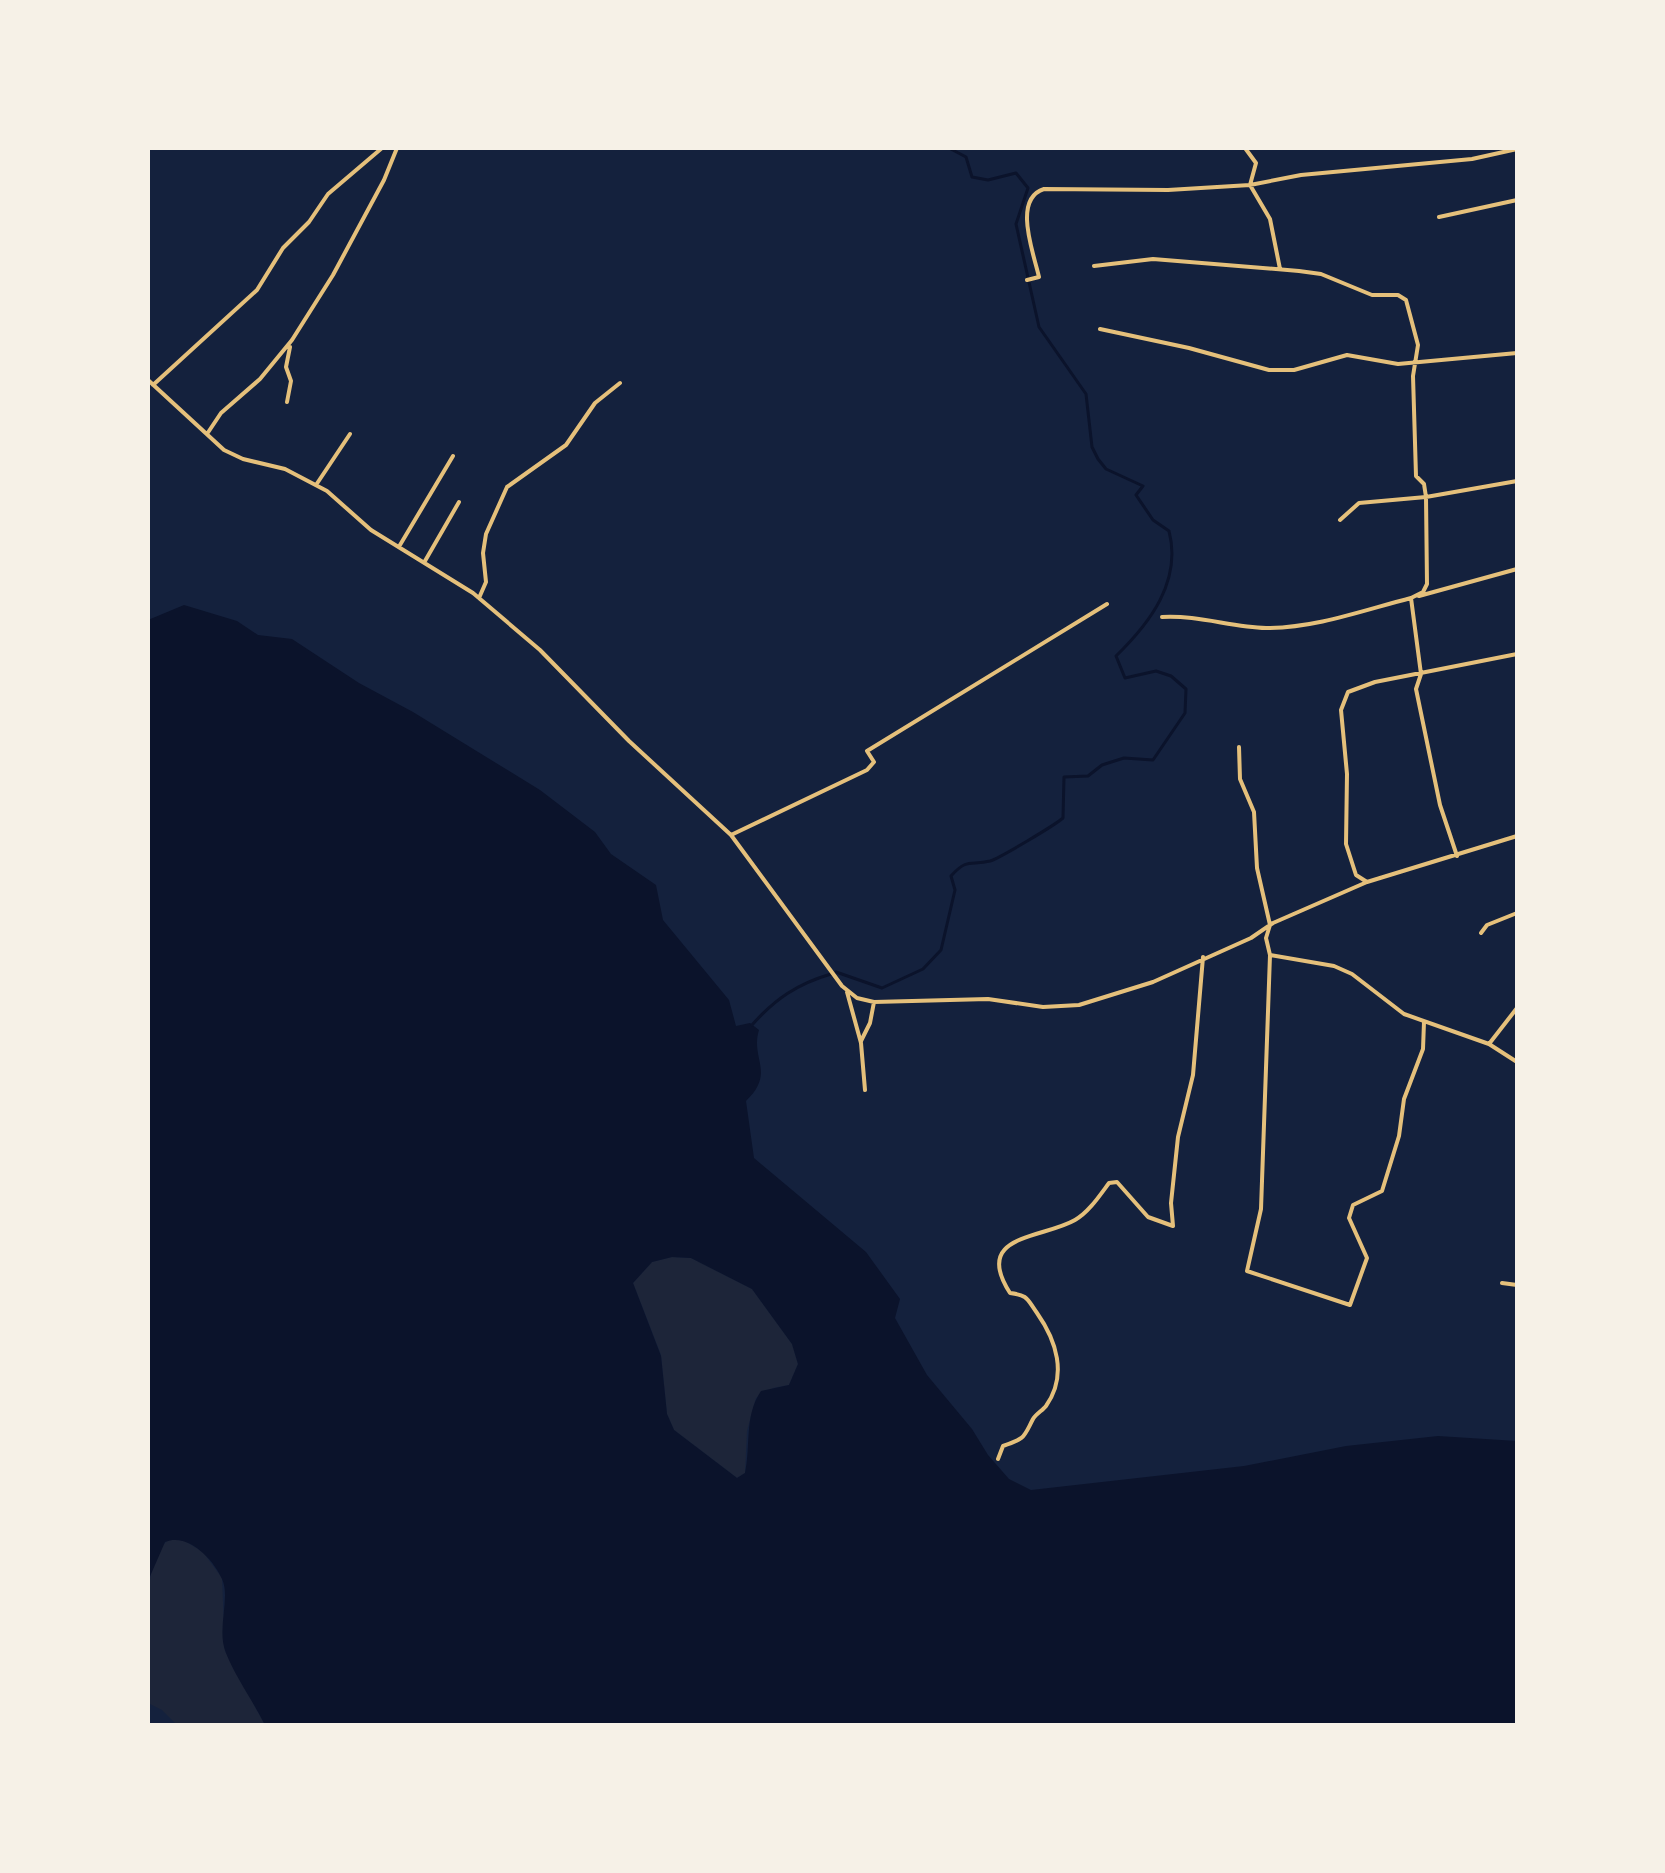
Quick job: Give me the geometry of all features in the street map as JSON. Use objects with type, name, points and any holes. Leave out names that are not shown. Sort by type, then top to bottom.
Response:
[{"type":"street","points":[[153,385],[257,290],[283,248],[309,222],[328,194],[382,148]]},
{"type":"street","points":[[207,434],[221,413],[260,379],[292,340],[333,275],[384,180],[397,148]]},
{"type":"street","points":[[1245,148],[1256,163],[1250,185],[1270,219],[1280,269]]},
{"type":"street","points":[[1027,280],[1039,277],[1027,205],[1036,191],[1250,185],[1301,175],[1472,159],[1517,149]]},
{"type":"street","points":[[1439,217],[1517,200]]},
{"type":"street","points":[[1094,266],[1153,259],[1280,269],[1321,274],[1372,295],[1403,297],[1418,345],[1413,393],[1416,476],[1424,484],[1426,497],[1427,584],[1423,592],[1411,598]]},
{"type":"street","points":[[1100,329],[1189,348],[1269,370],[1294,370],[1347,355],[1383,364],[1517,353]]},
{"type":"street","points":[[287,402],[291,381],[286,359],[292,340]]},
{"type":"street","points":[[148,380],[224,450],[243,459],[285,469],[316,485],[371,530],[400,545],[479,598],[540,650],[629,741],[731,835],[847,990],[857,998],[874,1002],[988,999],[1043,1007],[1079,1005],[1153,982],[1367,882],[1517,836]]},
{"type":"street","points":[[479,598],[486,582],[483,553],[486,534],[507,487],[566,445],[595,403],[620,383]]},
{"type":"street","points":[[316,485],[350,434]]},
{"type":"street","points":[[400,545],[453,456]]},
{"type":"street","points":[[1340,520],[1359,503],[1426,497],[1517,481]]},
{"type":"street","points":[[425,561],[459,502]]},
{"type":"street","points":[[1162,617],[1193,617],[1262,628],[1300,627],[1517,569]]},
{"type":"street","points":[[1411,598],[1421,674],[1416,689],[1431,763],[1457,856]]},
{"type":"street","points":[[731,835],[867,770],[874,762],[867,751],[1107,604]]},
{"type":"street","points":[[1367,882],[1356,875],[1346,844],[1347,774],[1341,710],[1348,692],[1517,654]]},
{"type":"street","points":[[1239,747],[1240,779],[1254,812],[1257,868],[1270,925],[1266,938],[1270,955],[1261,1209],[1247,1271],[1350,1305],[1367,1258],[1349,1218],[1353,1205],[1382,1191],[1399,1136],[1404,1099],[1423,1049],[1424,1022]]},
{"type":"street","points":[[1481,933],[1487,925],[1517,913]]},
{"type":"street","points":[[1270,955],[1334,966],[1352,974],[1404,1014],[1489,1044],[1517,1062]]},
{"type":"street","points":[[998,1459],[1003,1446],[1022,1440],[1032,1429],[1033,1419],[1047,1405],[1057,1380],[1059,1360],[1049,1326],[1033,1302],[1021,1293],[1010,1293],[1003,1283],[1001,1253],[1008,1243],[1076,1219],[1109,1183],[1117,1182],[1148,1217],[1173,1226],[1171,1203],[1178,1137],[1193,1075],[1203,957]]},
{"type":"street","points":[[847,990],[861,1043],[865,1090]]},
{"type":"street","points":[[861,1043],[870,1023],[874,1002]]},
{"type":"street","points":[[1489,1044],[1517,1008]]},
{"type":"street","points":[[1502,1283],[1517,1285]]},
{"type":"shaded area","points":[[184,605],[237,621],[258,635],[292,639],[359,683],[413,712],[540,790],[595,832],[611,854],[656,885],[663,920],[729,1000],[736,1026],[750,1023],[759,1030],[757,1049],[761,1073],[755,1091],[746,1101],[754,1158],[866,1252],[900,1299],[895,1318],[927,1375],[1009,1479],[1031,1490],[1244,1466],[1346,1446],[1438,1436],[1517,1441],[1517,1725],[265,1725],[226,1653],[222,1634],[224,1587],[207,1556],[182,1541],[165,1542],[148,1581],[148,620]],"holes":[[[672,1257],[691,1258],[752,1289],[792,1344],[798,1364],[789,1385],[761,1391],[752,1410],[745,1473],[737,1478],[674,1430],[667,1414],[661,1356],[633,1283],[652,1262]]]},
{"type":"shaded area","points":[[672,1257],[691,1258],[752,1289],[792,1344],[798,1364],[789,1385],[773,1388],[756,1398],[747,1431],[745,1473],[737,1478],[674,1430],[667,1414],[661,1355],[633,1283],[652,1262]]},
{"type":"shaded area","points":[[172,1538],[185,1541],[203,1552],[222,1578],[225,1651],[265,1725],[177,1725],[162,1710],[148,1703],[146,1613],[149,1588],[153,1566],[161,1548]]},
{"type":"waterway","points":[[836,972],[882,988],[923,969],[941,950],[955,890],[951,876],[957,870],[966,864],[996,859],[1063,818],[1064,777],[1088,776],[1102,765],[1124,758],[1153,760],[1185,713],[1186,689],[1171,676],[1156,671],[1125,678],[1116,656],[1151,615],[1167,584],[1172,549],[1169,531],[1153,520],[1136,495],[1143,486],[1106,469],[1098,459],[1092,447],[1086,394],[1039,327],[1016,224],[1028,188],[1016,173],[988,180],[972,177],[966,157],[949,148]]},
{"type":"waterway","points":[[752,1025],[787,994],[831,974]]}]
